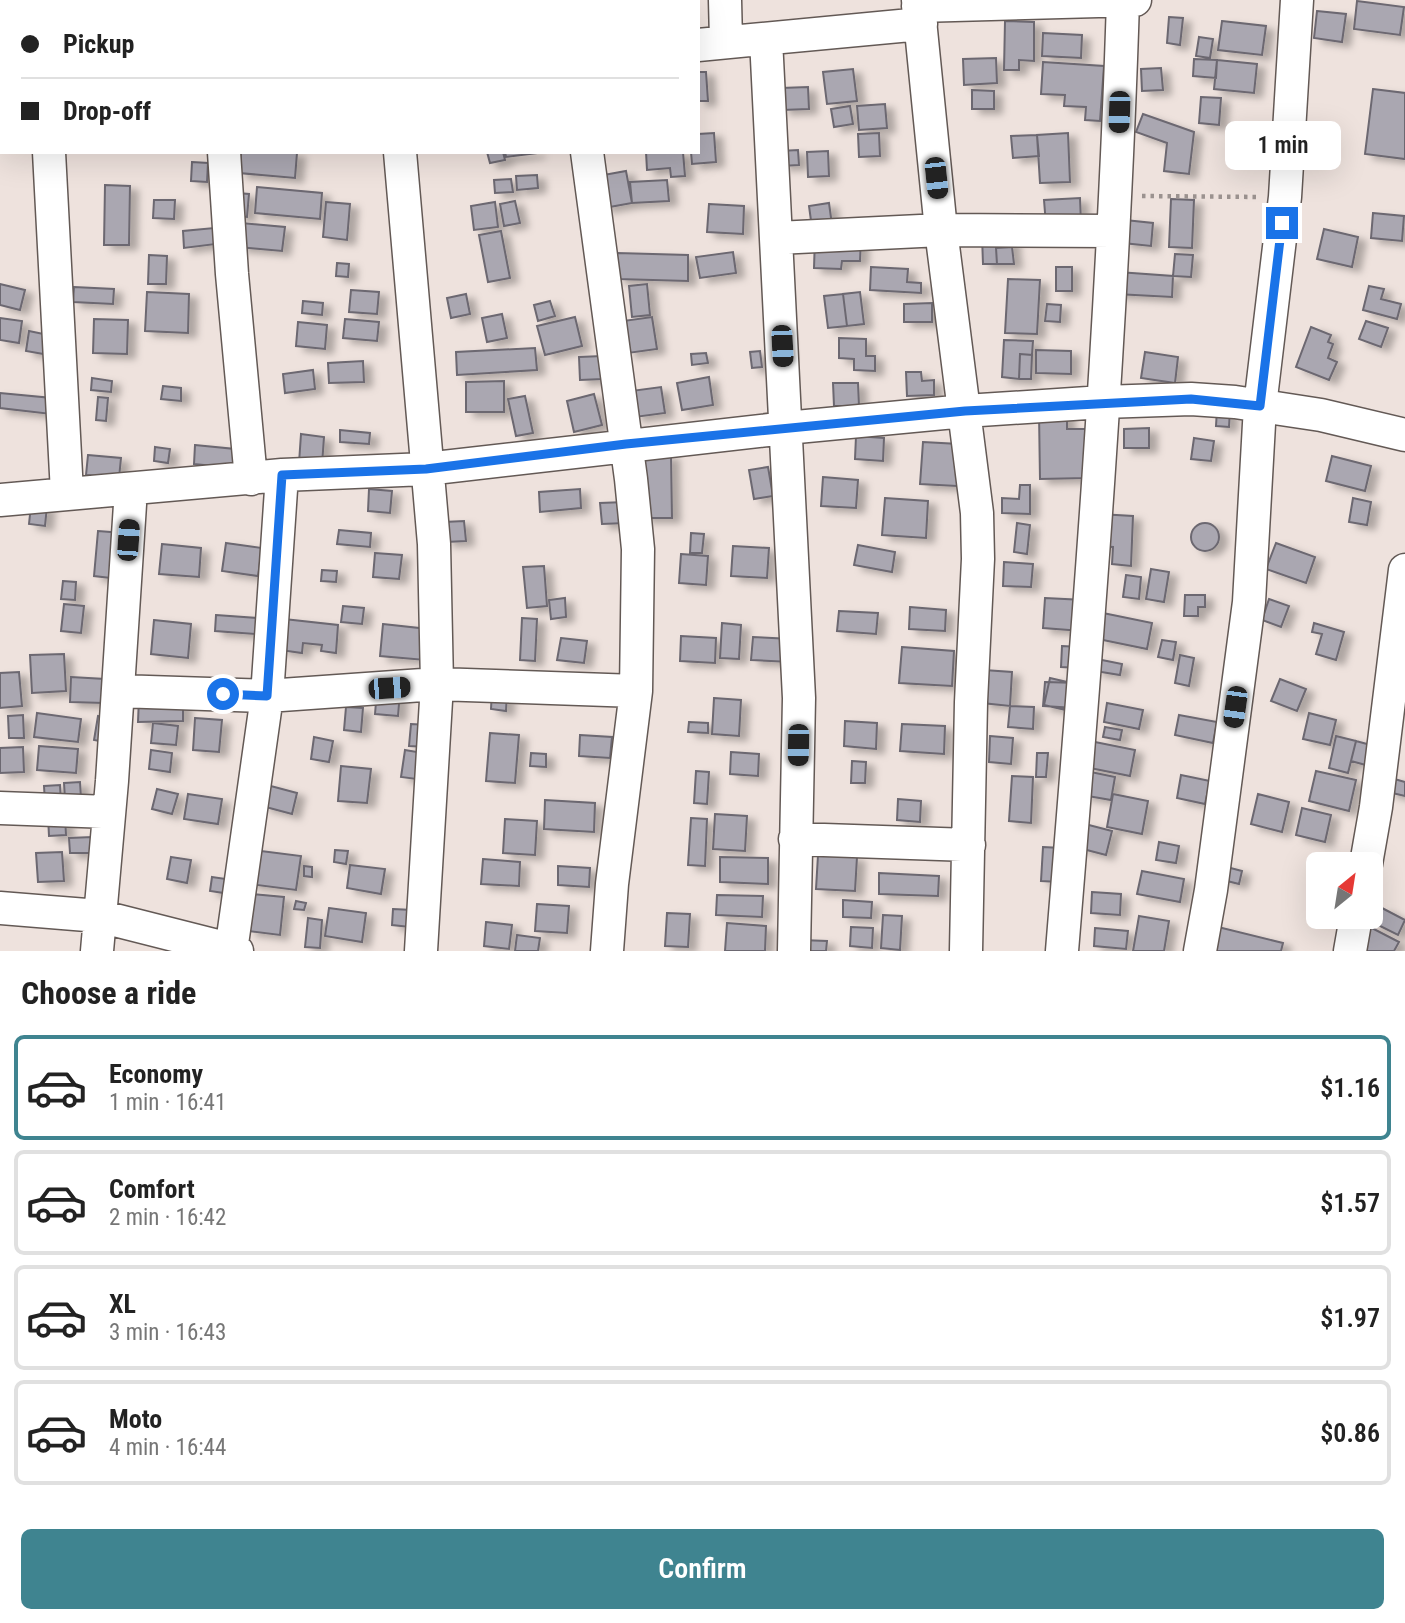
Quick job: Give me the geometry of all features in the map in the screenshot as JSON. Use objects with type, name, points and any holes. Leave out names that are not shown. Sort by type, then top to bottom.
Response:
[{"type":"street","points":[[725,0],[712,43],[766,39],[919,10],[1135,0]]},
{"type":"street","points":[[1200,951],[1211,890],[1249,602],[1260,406],[1284,197],[1297,0]]},
{"type":"street","points":[[1062,951],[1090,613],[1116,195],[1123,1]]},
{"type":"street","points":[[919,10],[941,230],[977,513],[978,559],[971,702],[966,951]]},
{"type":"street","points":[[766,39],[799,698],[794,951]]},
{"type":"street","points":[[49,154],[67,493]]},
{"type":"street","points":[[224,154],[251,479]]},
{"type":"street","points":[[400,154],[434,544],[437,684],[421,951]]},
{"type":"street","points":[[587,154],[638,549],[636,691],[612,884],[607,951]]},
{"type":"street","points":[[777,237],[941,230],[1113,231]]},
{"type":"street","points":[[0,500],[282,475],[426,469],[626,444],[786,428],[965,411],[1102,402],[1191,399],[1260,406],[1321,415],[1405,435]]},
{"type":"street","points":[[0,908],[99,916],[233,950],[267,696],[282,475]]},
{"type":"street","points":[[97,951],[131,489]]},
{"type":"street","points":[[1368,852],[1377,807],[1405,570]]},
{"type":"street","points":[[118,691],[267,696],[437,684],[636,691]]},
{"type":"street","points":[[0,808],[109,812]]},
{"type":"street","points":[[795,839],[969,845]]},
{"type":"street","points":[[1350,951],[1354,929]]},
{"type":"path","points":[[1116,195],[1284,197]]},
{"type":"building","points":[[1357,1],[1404,7],[1400,35],[1354,29]]},
{"type":"building","points":[[1317,11],[1346,14],[1342,42],[1314,38]]},
{"type":"building","points":[[1169,17],[1183,18],[1180,45],[1167,43]]},
{"type":"building","points":[[1005,21],[1034,22],[1034,61],[1019,60],[1019,70],[1004,70]]},
{"type":"building","points":[[1222,21],[1266,26],[1262,55],[1218,50]]},
{"type":"building","points":[[1043,33],[1082,35],[1081,58],[1042,56]]},
{"type":"building","points":[[1199,37],[1213,39],[1210,58],[1196,56]]},
{"type":"building","points":[[996,58],[997,83],[964,85],[963,59]]},
{"type":"building","points":[[1194,59],[1217,60],[1216,78],[1193,76]]},
{"type":"building","points":[[1217,60],[1257,64],[1254,93],[1214,89]]},
{"type":"building","points":[[1043,62],[1104,66],[1100,121],[1085,120],[1086,107],[1064,106],[1065,95],[1041,94]]},
{"type":"building","points":[[1161,68],[1163,90],[1142,91],[1141,69]]},
{"type":"building","points":[[853,69],[857,101],[827,104],[823,72]]},
{"type":"building","points":[[700,72],[706,72],[708,101],[700,101]]},
{"type":"building","points":[[808,87],[809,109],[782,110],[781,88]]},
{"type":"building","points":[[1373,89],[1405,93],[1405,159],[1365,154]]},
{"type":"building","points":[[972,90],[994,91],[994,109],[972,109]]},
{"type":"building","points":[[1201,97],[1221,98],[1219,125],[1199,123]]},
{"type":"building","points":[[885,104],[887,128],[859,130],[857,106]]},
{"type":"building","points":[[850,106],[853,124],[834,127],[831,109]]},
{"type":"building","points":[[1143,114],[1194,132],[1189,174],[1164,171],[1167,143],[1136,132]]},
{"type":"building","points":[[714,133],[716,162],[692,164],[691,154],[700,154],[700,134]]},
{"type":"building","points":[[879,133],[880,156],[859,157],[858,134]]},
{"type":"building","points":[[1068,133],[1070,182],[1040,183],[1037,135]]},
{"type":"building","points":[[1037,135],[1039,156],[1013,158],[1011,136]]},
{"type":"building","points":[[798,150],[799,165],[781,166],[780,151]]},
{"type":"building","points":[[828,151],[829,176],[808,177],[807,152]]},
{"type":"building","points":[[241,154],[297,154],[295,178],[239,173]]},
{"type":"building","points":[[488,154],[504,154],[505,160],[490,163]]},
{"type":"building","points":[[505,154],[529,154],[506,157]]},
{"type":"building","points":[[646,154],[683,154],[685,176],[671,177],[670,168],[647,170]]},
{"type":"building","points":[[192,162],[208,163],[207,182],[191,181]]},
{"type":"building","points":[[626,171],[632,203],[604,208],[598,176]]},
{"type":"building","points":[[537,175],[538,188],[517,190],[516,176]]},
{"type":"building","points":[[511,179],[513,192],[495,193],[494,180]]},
{"type":"building","points":[[667,180],[669,201],[632,203],[630,182]]},
{"type":"building","points":[[105,185],[130,186],[129,245],[104,245]]},
{"type":"building","points":[[257,187],[322,193],[320,219],[255,213]]},
{"type":"building","points":[[237,193],[249,194],[247,217],[235,216]]},
{"type":"building","points":[[1080,198],[1081,223],[1046,225],[1044,200]]},
{"type":"building","points":[[1171,199],[1194,200],[1192,248],[1169,247]]},
{"type":"building","points":[[154,200],[175,200],[174,219],[153,218]]},
{"type":"building","points":[[515,201],[520,223],[504,226],[500,204]]},
{"type":"building","points":[[326,202],[350,204],[347,240],[323,237]]},
{"type":"building","points":[[495,202],[498,227],[474,230],[471,206]]},
{"type":"building","points":[[829,203],[832,225],[812,228],[809,206]]},
{"type":"building","points":[[709,204],[744,206],[743,234],[707,232]]},
{"type":"building","points":[[1373,213],[1404,216],[1402,241],[1371,238]]},
{"type":"building","points":[[1125,220],[1153,223],[1151,246],[1123,243]]},
{"type":"building","points":[[241,223],[285,227],[282,251],[238,247]]},
{"type":"building","points":[[214,228],[216,244],[184,248],[183,231]]},
{"type":"building","points":[[1324,229],[1358,237],[1352,267],[1317,259]]},
{"type":"building","points":[[501,231],[510,278],[488,282],[479,235]]},
{"type":"building","points":[[1012,235],[1012,247],[996,248],[997,264],[983,264],[982,236]]},
{"type":"building","points":[[815,237],[861,238],[860,261],[842,261],[841,269],[814,268]]},
{"type":"building","points":[[1012,247],[1014,264],[997,264],[996,248]]},
{"type":"building","points":[[733,252],[736,273],[700,278],[696,257]]},
{"type":"building","points":[[617,253],[688,255],[688,281],[617,279]]},
{"type":"building","points":[[1175,254],[1193,255],[1191,277],[1173,276]]},
{"type":"building","points":[[149,255],[167,256],[166,284],[148,284]]},
{"type":"building","points":[[337,263],[349,264],[348,277],[336,276]]},
{"type":"building","points":[[871,267],[908,269],[907,282],[921,283],[921,293],[870,290]]},
{"type":"building","points":[[1056,267],[1072,267],[1072,291],[1056,291]]},
{"type":"building","points":[[1118,272],[1173,276],[1172,297],[1116,294]]},
{"type":"building","points":[[1008,279],[1040,280],[1037,334],[1005,333]]},
{"type":"building","points":[[0,284],[25,290],[20,310],[0,305]]},
{"type":"building","points":[[647,284],[650,315],[632,317],[629,286]]},
{"type":"building","points":[[1369,286],[1384,289],[1381,299],[1401,304],[1397,319],[1363,310]]},
{"type":"building","points":[[74,287],[114,289],[113,304],[73,302]]},
{"type":"building","points":[[351,290],[379,292],[377,314],[349,312]]},
{"type":"building","points":[[147,292],[189,294],[188,333],[145,331]]},
{"type":"building","points":[[860,292],[864,324],[847,326],[843,294]]},
{"type":"building","points":[[466,294],[470,314],[451,318],[447,298]]},
{"type":"building","points":[[843,294],[847,326],[828,328],[824,296]]},
{"type":"building","points":[[303,301],[323,303],[322,315],[302,313]]},
{"type":"building","points":[[550,301],[555,316],[538,321],[534,305]]},
{"type":"building","points":[[932,303],[932,322],[904,322],[904,304]]},
{"type":"building","points":[[1047,304],[1061,305],[1060,322],[1045,321]]},
{"type":"building","points":[[502,314],[507,338],[487,342],[482,318]]},
{"type":"building","points":[[575,317],[582,346],[545,355],[537,326]]},
{"type":"building","points":[[652,317],[657,349],[628,353],[623,321]]},
{"type":"building","points":[[0,318],[22,321],[19,343],[0,340]]},
{"type":"building","points":[[94,319],[128,320],[127,354],[93,353]]},
{"type":"building","points":[[345,319],[379,322],[377,341],[343,338]]},
{"type":"building","points":[[1366,321],[1388,328],[1381,347],[1359,339]]},
{"type":"building","points":[[298,322],[327,325],[325,349],[296,346]]},
{"type":"building","points":[[1311,327],[1331,335],[1328,342],[1333,344],[1328,358],[1337,362],[1329,380],[1296,367]]},
{"type":"building","points":[[29,331],[58,337],[55,356],[26,351]]},
{"type":"building","points":[[839,338],[866,339],[866,356],[875,356],[875,371],[854,370],[854,359],[839,358]]},
{"type":"building","points":[[1004,340],[1033,341],[1032,355],[1020,354],[1019,379],[1002,377]]},
{"type":"building","points":[[535,348],[537,370],[457,375],[456,352]]},
{"type":"building","points":[[1036,350],[1071,351],[1071,374],[1036,373]]},
{"type":"building","points":[[760,351],[762,367],[752,368],[750,352]]},
{"type":"building","points":[[1145,352],[1178,357],[1175,383],[1141,378]]},
{"type":"building","points":[[706,353],[708,363],[692,365],[691,354]]},
{"type":"building","points":[[1020,354],[1032,355],[1031,379],[1019,379]]},
{"type":"building","points":[[602,356],[603,379],[580,380],[579,357]]},
{"type":"building","points":[[363,361],[364,382],[329,383],[328,363]]},
{"type":"building","points":[[313,370],[315,389],[285,393],[283,374]]},
{"type":"building","points":[[906,372],[921,372],[922,381],[934,380],[934,395],[907,396]]},
{"type":"building","points":[[709,377],[713,405],[682,410],[677,383]]},
{"type":"building","points":[[92,378],[112,381],[111,392],[91,390]]},
{"type":"building","points":[[504,381],[504,412],[466,412],[466,382]]},
{"type":"building","points":[[833,383],[858,383],[859,406],[834,406]]},
{"type":"building","points":[[163,386],[181,388],[181,401],[161,399]]},
{"type":"building","points":[[661,387],[665,413],[635,417],[631,391]]},
{"type":"building","points":[[0,393],[52,398],[51,414],[0,408]]},
{"type":"building","points":[[594,394],[602,425],[574,432],[567,401]]},
{"type":"building","points":[[525,396],[533,433],[516,436],[508,399]]},
{"type":"building","points":[[98,397],[108,398],[106,421],[96,420]]},
{"type":"building","points":[[1217,409],[1230,410],[1229,427],[1216,426]]},
{"type":"building","points":[[1039,413],[1067,413],[1067,429],[1085,429],[1086,478],[1040,479]]},
{"type":"building","points":[[1149,428],[1149,448],[1124,448],[1124,429]]},
{"type":"building","points":[[340,430],[370,433],[369,444],[340,442]]},
{"type":"building","points":[[301,434],[324,437],[322,465],[299,463]]},
{"type":"building","points":[[856,436],[884,438],[883,461],[855,459]]},
{"type":"building","points":[[1194,438],[1214,441],[1211,461],[1191,459]]},
{"type":"building","points":[[923,442],[959,444],[957,486],[920,484]]},
{"type":"building","points":[[195,445],[235,449],[233,468],[194,464]]},
{"type":"building","points":[[155,447],[170,449],[168,463],[154,461]]},
{"type":"building","points":[[88,455],[121,458],[119,478],[86,475]]},
{"type":"building","points":[[671,455],[672,518],[643,518],[642,456]]},
{"type":"building","points":[[1332,456],[1371,466],[1365,491],[1326,481]]},
{"type":"building","points":[[768,467],[773,496],[754,499],[749,470]]},
{"type":"building","points":[[823,477],[858,480],[856,508],[821,506]]},
{"type":"building","points":[[1020,485],[1030,485],[1030,514],[1002,513],[1002,498],[1019,499]]},
{"type":"building","points":[[369,489],[392,491],[390,513],[368,511]]},
{"type":"building","points":[[580,489],[581,508],[540,512],[539,492]]},
{"type":"building","points":[[885,498],[928,501],[926,538],[882,535]]},
{"type":"building","points":[[1353,498],[1371,502],[1367,525],[1349,522]]},
{"type":"building","points":[[625,502],[626,523],[602,524],[600,503]]},
{"type":"building","points":[[31,505],[47,506],[45,526],[29,524]]},
{"type":"building","points":[[1099,514],[1133,516],[1131,566],[1112,564],[1113,547],[1097,546]]},
{"type":"building","points":[[464,521],[466,541],[446,542],[444,522]]},
{"type":"building","points":[[1017,523],[1030,525],[1027,554],[1014,552]]},
{"type":"building","points":[[1205,523],[1215,527],[1219,537],[1215,547],[1205,551],[1195,547],[1191,537],[1195,527]]},
{"type":"building","points":[[339,530],[371,533],[370,547],[337,544]]},
{"type":"building","points":[[98,531],[123,533],[119,579],[94,576]]},
{"type":"building","points":[[691,533],[704,534],[702,553],[690,553]]},
{"type":"building","points":[[226,543],[262,548],[258,576],[222,571]]},
{"type":"building","points":[[1276,543],[1315,557],[1306,583],[1266,569]]},
{"type":"building","points":[[162,544],[201,548],[199,577],[159,574]]},
{"type":"building","points":[[858,545],[895,552],[892,572],[854,565]]},
{"type":"building","points":[[733,546],[769,548],[767,578],[731,576]]},
{"type":"building","points":[[375,553],[402,555],[399,579],[373,577]]},
{"type":"building","points":[[681,554],[708,556],[706,585],[679,583]]},
{"type":"building","points":[[1004,562],[1033,564],[1031,587],[1003,586]]},
{"type":"building","points":[[544,566],[547,606],[527,608],[523,567]]},
{"type":"building","points":[[1151,569],[1169,572],[1164,602],[1146,599]]},
{"type":"building","points":[[322,570],[337,571],[336,582],[321,581]]},
{"type":"building","points":[[1126,575],[1141,577],[1139,599],[1123,597]]},
{"type":"building","points":[[63,581],[76,582],[75,600],[61,599]]},
{"type":"building","points":[[1185,595],[1205,595],[1205,607],[1198,607],[1198,616],[1184,616]]},
{"type":"building","points":[[565,598],[566,617],[551,619],[549,600]]},
{"type":"building","points":[[1045,598],[1084,600],[1082,631],[1043,628]]},
{"type":"building","points":[[1269,599],[1289,606],[1281,627],[1262,620]]},
{"type":"building","points":[[64,604],[84,606],[81,633],[61,631]]},
{"type":"building","points":[[343,606],[364,608],[362,624],[341,622]]},
{"type":"building","points":[[910,607],[946,610],[945,631],[909,629]]},
{"type":"building","points":[[839,611],[878,613],[876,634],[837,631]]},
{"type":"building","points":[[1103,613],[1152,623],[1147,649],[1098,639]]},
{"type":"building","points":[[216,615],[257,618],[255,634],[215,631]]},
{"type":"building","points":[[522,618],[537,619],[535,661],[520,660]]},
{"type":"building","points":[[284,619],[338,625],[336,653],[321,651],[322,645],[303,643],[302,653],[280,650]]},
{"type":"building","points":[[154,620],[191,624],[188,658],[151,654]]},
{"type":"building","points":[[722,623],[741,625],[739,659],[720,658]]},
{"type":"building","points":[[1314,623],[1344,632],[1336,660],[1316,654],[1322,634],[1312,632]]},
{"type":"building","points":[[383,624],[428,629],[425,660],[380,656]]},
{"type":"building","points":[[681,636],[716,638],[715,663],[680,661]]},
{"type":"building","points":[[753,637],[791,639],[790,662],[751,660]]},
{"type":"building","points":[[561,638],[587,641],[584,663],[557,660]]},
{"type":"building","points":[[1162,640],[1176,642],[1173,660],[1158,657]]},
{"type":"building","points":[[1062,646],[1079,647],[1078,668],[1061,667]]},
{"type":"building","points":[[902,647],[954,651],[952,686],[899,683]]},
{"type":"building","points":[[64,654],[66,691],[32,693],[30,655]]},
{"type":"building","points":[[1180,655],[1194,658],[1189,686],[1175,683]]},
{"type":"building","points":[[1097,659],[1122,664],[1120,675],[1095,671]]},
{"type":"building","points":[[984,670],[1012,672],[1010,706],[982,703]]},
{"type":"building","points":[[19,672],[22,706],[0,708],[0,673]]},
{"type":"building","points":[[71,677],[105,679],[104,703],[70,702]]},
{"type":"building","points":[[1050,678],[1076,684],[1070,711],[1044,705]]},
{"type":"building","points":[[1280,679],[1306,689],[1297,711],[1271,701]]},
{"type":"building","points":[[1045,682],[1078,683],[1076,708],[1043,706]]},
{"type":"building","points":[[377,690],[400,692],[398,716],[375,714]]},
{"type":"building","points":[[492,690],[507,691],[506,711],[491,709]]},
{"type":"building","points":[[139,697],[183,697],[183,721],[138,722]]},
{"type":"building","points":[[714,698],[741,700],[739,736],[712,734]]},
{"type":"building","points":[[1107,703],[1143,710],[1139,729],[1104,722]]},
{"type":"building","points":[[1010,706],[1034,707],[1033,729],[1008,727]]},
{"type":"building","points":[[346,707],[363,708],[361,732],[344,730]]},
{"type":"building","points":[[37,713],[81,719],[78,742],[34,737]]},
{"type":"building","points":[[1309,713],[1336,720],[1330,745],[1303,739]]},
{"type":"building","points":[[23,715],[24,738],[9,738],[8,716]]},
{"type":"building","points":[[1179,715],[1217,722],[1213,743],[1175,735]]},
{"type":"building","points":[[98,716],[114,719],[110,743],[94,740]]},
{"type":"building","points":[[195,718],[222,720],[219,752],[193,750]]},
{"type":"building","points":[[845,721],[877,723],[876,749],[844,746]]},
{"type":"building","points":[[689,722],[708,723],[708,733],[688,732]]},
{"type":"building","points":[[153,723],[178,726],[176,745],[151,743]]},
{"type":"building","points":[[411,724],[428,725],[427,747],[409,746]]},
{"type":"building","points":[[902,724],[945,726],[944,754],[900,751]]},
{"type":"building","points":[[1105,727],[1122,730],[1120,740],[1103,737]]},
{"type":"building","points":[[490,733],[519,735],[515,783],[486,781]]},
{"type":"building","points":[[580,735],[612,737],[610,758],[579,756]]},
{"type":"building","points":[[990,736],[1013,738],[1011,764],[989,762]]},
{"type":"building","points":[[1336,736],[1356,741],[1348,773],[1329,768]]},
{"type":"building","points":[[314,737],[333,741],[329,762],[311,759]]},
{"type":"building","points":[[1090,741],[1135,750],[1130,776],[1085,767]]},
{"type":"building","points":[[1356,741],[1378,747],[1373,767],[1351,761]]},
{"type":"building","points":[[39,746],[78,749],[76,773],[37,770]]},
{"type":"building","points":[[23,747],[24,772],[0,773],[0,748]]},
{"type":"building","points":[[151,750],[172,753],[170,772],[149,769]]},
{"type":"building","points":[[405,750],[429,754],[424,780],[401,777]]},
{"type":"building","points":[[731,752],[759,754],[758,776],[730,774]]},
{"type":"building","points":[[531,753],[546,754],[546,767],[530,766]]},
{"type":"building","points":[[1037,753],[1048,753],[1046,777],[1036,777]]},
{"type":"building","points":[[852,761],[866,762],[865,783],[851,783]]},
{"type":"building","points":[[341,766],[371,769],[367,803],[338,801]]},
{"type":"building","points":[[696,771],[709,772],[707,804],[694,803]]},
{"type":"building","points":[[1086,771],[1115,777],[1111,800],[1082,795]]},
{"type":"building","points":[[1316,771],[1356,780],[1349,811],[1309,801]]},
{"type":"building","points":[[1181,775],[1210,781],[1205,804],[1177,798]]},
{"type":"building","points":[[1012,776],[1033,777],[1031,823],[1009,821]]},
{"type":"building","points":[[1391,778],[1405,782],[1405,796],[1388,792]]},
{"type":"building","points":[[80,782],[81,798],[65,799],[64,783]]},
{"type":"building","points":[[60,785],[61,803],[45,803],[44,786]]},
{"type":"building","points":[[267,785],[297,793],[292,814],[262,806]]},
{"type":"building","points":[[157,789],[178,794],[172,814],[152,809]]},
{"type":"building","points":[[188,794],[222,799],[218,824],[184,819]]},
{"type":"building","points":[[1113,794],[1148,801],[1142,834],[1107,827]]},
{"type":"building","points":[[1258,794],[1289,802],[1282,832],[1251,824]]},
{"type":"building","points":[[898,799],[921,801],[920,822],[897,820]]},
{"type":"building","points":[[545,800],[595,803],[594,832],[544,829]]},
{"type":"building","points":[[1302,808],[1331,815],[1325,842],[1296,835]]},
{"type":"building","points":[[715,814],[747,816],[745,851],[713,849]]},
{"type":"building","points":[[65,815],[66,835],[49,836],[48,816]]},
{"type":"building","points":[[691,818],[707,819],[705,866],[688,865]]},
{"type":"building","points":[[505,819],[537,821],[535,855],[503,853]]},
{"type":"building","points":[[1085,824],[1112,831],[1106,855],[1079,848]]},
{"type":"building","points":[[92,837],[92,853],[70,853],[69,838]]},
{"type":"building","points":[[1159,842],[1179,846],[1176,863],[1156,860]]},
{"type":"building","points":[[1043,847],[1061,848],[1059,882],[1041,881]]},
{"type":"building","points":[[253,850],[301,856],[296,890],[249,884]]},
{"type":"building","points":[[335,850],[348,851],[346,864],[334,862]]},
{"type":"building","points":[[62,852],[64,881],[38,882],[36,853]]},
{"type":"building","points":[[818,855],[857,857],[855,891],[816,889]]},
{"type":"building","points":[[171,857],[191,860],[187,883],[167,879]]},
{"type":"building","points":[[720,857],[768,858],[768,884],[720,882]]},
{"type":"building","points":[[483,859],[520,862],[519,886],[481,884]]},
{"type":"building","points":[[350,865],[385,869],[381,894],[347,888]]},
{"type":"building","points":[[304,866],[312,867],[312,877],[304,876]]},
{"type":"building","points":[[558,866],[590,868],[589,887],[558,885]]},
{"type":"building","points":[[1223,866],[1242,871],[1239,884],[1219,879]]},
{"type":"building","points":[[1142,871],[1184,879],[1180,902],[1137,894]]},
{"type":"building","points":[[879,873],[939,876],[938,896],[879,894]]},
{"type":"building","points":[[212,877],[226,879],[224,893],[210,891]]},
{"type":"building","points":[[1092,892],[1121,894],[1120,915],[1091,913]]},
{"type":"building","points":[[252,894],[284,897],[280,935],[248,931]]},
{"type":"building","points":[[717,895],[763,896],[762,917],[716,915]]},
{"type":"building","points":[[843,900],[872,902],[871,918],[843,917]]},
{"type":"building","points":[[296,901],[306,903],[304,910],[294,909]]},
{"type":"building","points":[[537,904],[569,906],[567,933],[535,931]]},
{"type":"building","points":[[329,908],[366,913],[362,942],[325,936]]},
{"type":"building","points":[[393,909],[412,910],[410,927],[392,925]]},
{"type":"building","points":[[1383,909],[1405,920],[1398,935],[1383,928]]},
{"type":"building","points":[[667,913],[690,914],[688,947],[665,946]]},
{"type":"building","points":[[883,915],[902,916],[900,950],[881,948]]},
{"type":"building","points":[[1139,916],[1169,921],[1164,951],[1133,951]]},
{"type":"building","points":[[308,918],[322,920],[320,948],[305,947]]},
{"type":"building","points":[[486,922],[512,925],[509,949],[484,946]]},
{"type":"building","points":[[727,923],[766,926],[765,951],[725,951]]},
{"type":"building","points":[[1214,926],[1283,943],[1281,951],[1208,951]]},
{"type":"building","points":[[851,927],[873,928],[872,948],[850,946]]},
{"type":"building","points":[[1095,928],[1128,931],[1126,949],[1094,946]]},
{"type":"building","points":[[1367,929],[1374,929],[1399,942],[1394,951],[1357,951]]},
{"type":"building","points":[[517,935],[540,938],[538,951],[515,951]]},
{"type":"building","points":[[801,940],[827,941],[826,951],[801,951]]},
{"type":"route","points":[[223,694],[267,696],[282,475],[426,469],[626,444],[965,411],[1191,399],[1260,406],[1282,223]]}]
